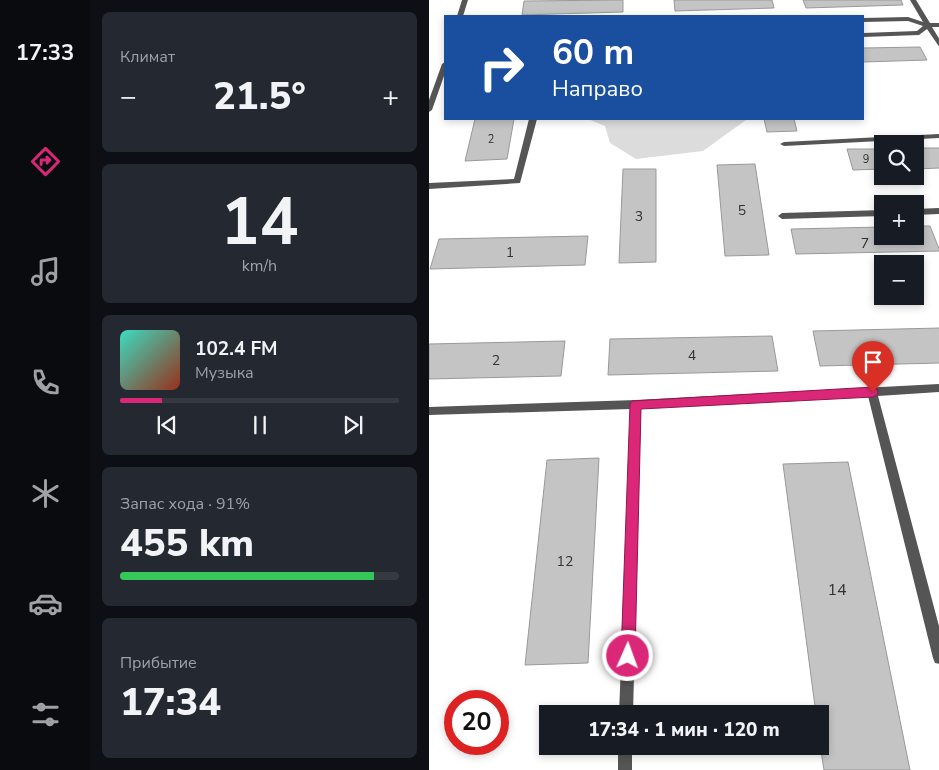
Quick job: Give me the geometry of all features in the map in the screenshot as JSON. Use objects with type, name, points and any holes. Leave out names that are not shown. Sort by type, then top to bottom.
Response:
[{"type":"street","points":[[459,15],[465,0]]},
{"type":"street","points":[[913,0],[939,46]]},
{"type":"street","points":[[864,20],[909,19],[927,25],[939,25]]},
{"type":"street","points":[[864,35],[919,33],[927,25]]},
{"type":"street","points":[[429,110],[444,67]]},
{"type":"street","points":[[429,186],[517,181],[533,120]]},
{"type":"street","points":[[784,144],[939,136]]},
{"type":"street","points":[[924,212],[939,211]]},
{"type":"street","points":[[782,216],[874,213]]},
{"type":"street","points":[[429,410],[636,404],[939,388]]},
{"type":"street","points":[[873,392],[939,658]]},
{"type":"street","points":[[626,705],[636,404]]},
{"type":"street","points":[[625,755],[625,770]]},
{"type":"shaded area","points":[[590,120],[746,120],[703,151],[636,159],[610,143],[605,126]]},
{"type":"building","points":[[623,0],[623,12],[522,15],[524,1]]},
{"type":"building","points":[[674,0],[772,0],[774,8],[675,11]]},
{"type":"building","points":[[803,0],[901,0],[903,5],[806,8]]},
{"type":"building","points":[[920,47],[927,60],[864,62],[864,48]]},
{"type":"building","points":[[475,120],[514,120],[507,159],[465,161]]},
{"type":"building","points":[[764,120],[794,120],[797,131],[767,132]]},
{"type":"building","points":[[924,148],[940,148],[940,168],[924,169]]},
{"type":"building","points":[[847,149],[874,149],[874,169],[853,170]]},
{"type":"building","points":[[755,164],[769,255],[725,256],[717,165]]},
{"type":"building","points":[[623,169],[656,169],[656,262],[619,263]]},
{"type":"building","points":[[924,226],[930,226],[940,251],[796,254],[791,229],[874,227],[874,245],[924,245]]},
{"type":"building","points":[[588,236],[585,265],[430,269],[439,239]]},
{"type":"building","points":[[940,328],[940,363],[820,366],[813,331]]},
{"type":"building","points":[[772,336],[778,371],[608,375],[610,339]]},
{"type":"building","points":[[565,341],[561,376],[429,379],[429,344]]},
{"type":"building","points":[[599,458],[588,663],[525,665],[547,460]]},
{"type":"building","points":[[848,462],[910,770],[824,770],[822,755],[829,755],[829,705],[815,705],[783,464]]},
{"type":"route","points":[[628,656],[636,404],[873,392]]}]
